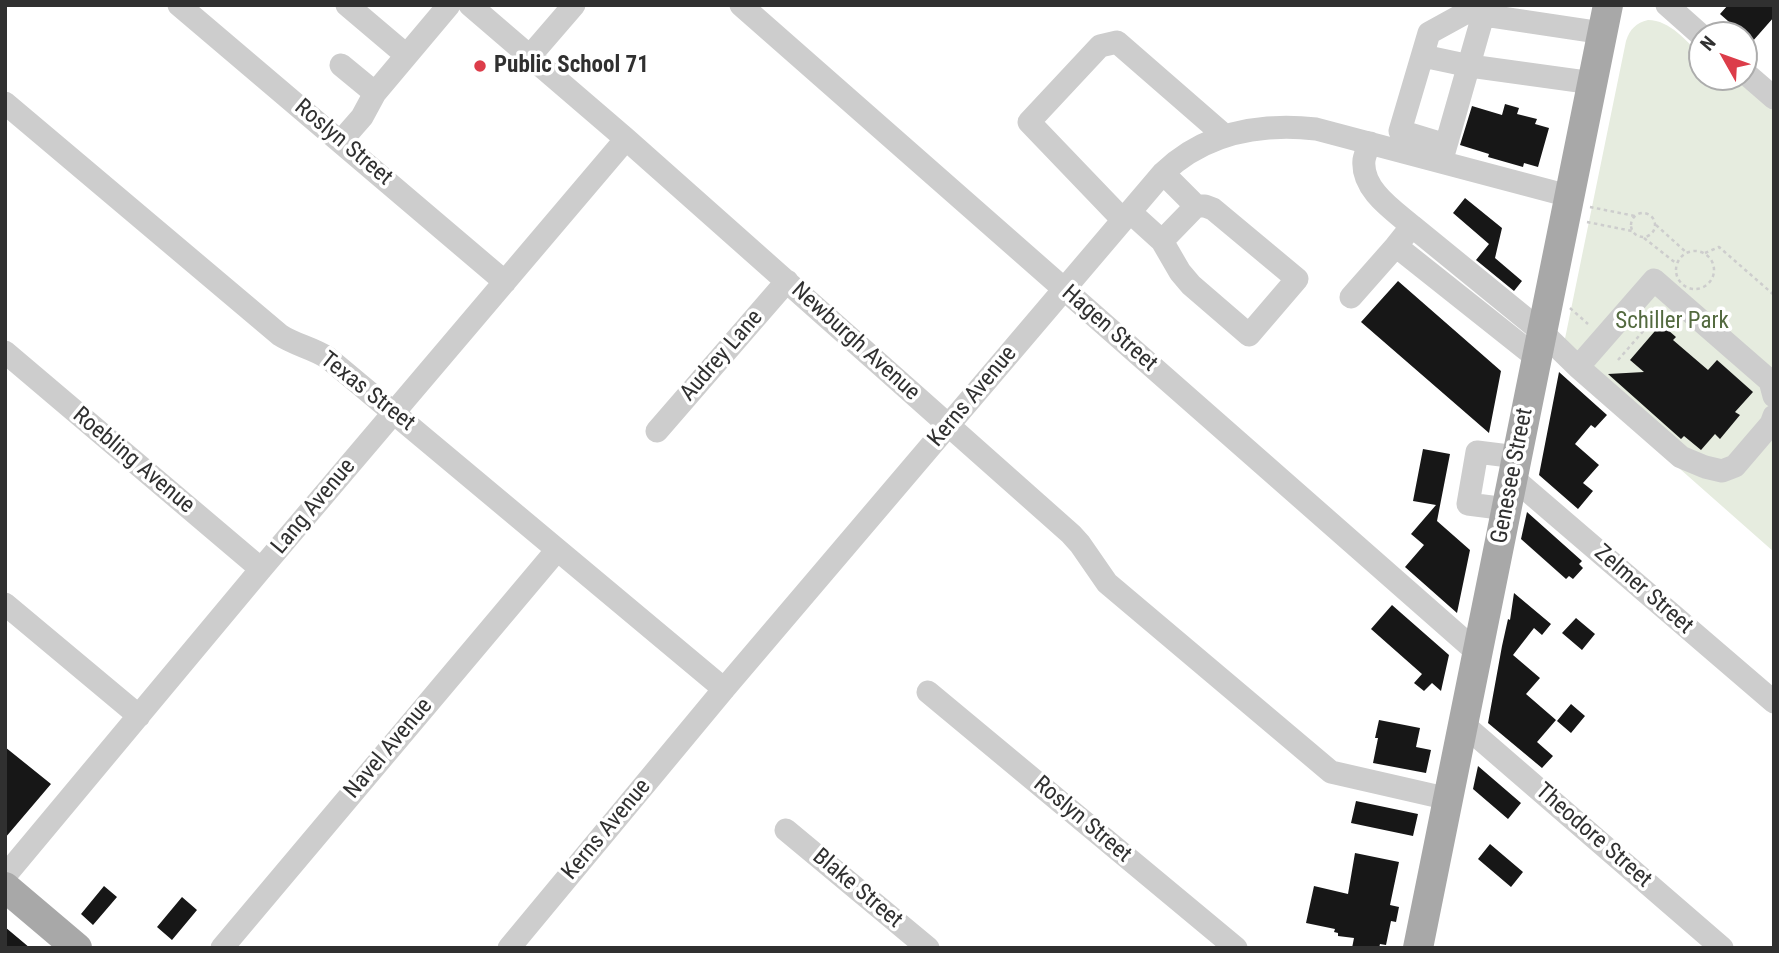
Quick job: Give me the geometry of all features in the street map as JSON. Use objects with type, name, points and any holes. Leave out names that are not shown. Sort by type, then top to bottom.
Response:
[{"type":"main road","name":"Genesee Street","points":[[1425,943],[1463,724],[1539,345],[1580,201],[1593,83],[1605,19]]},
{"type":"main road","points":[[5,887],[77,948]]},
{"type":"street","name":"Roslyn Street","points":[[179,5],[505,282]]},
{"type":"street","points":[[347,5],[406,55]]},
{"type":"street","points":[[341,142],[362,117],[375,93],[449,5]]},
{"type":"street","name":"Newburgh Avenue","points":[[470,5],[626,139],[1071,534],[1107,583],[1331,772],[1449,799]]},
{"type":"street","points":[[530,56],[574,5]]},
{"type":"street","name":"Hagen Street","points":[[741,5],[1478,653]]},
{"type":"street","points":[[1667,5],[1688,24]]},
{"type":"street","points":[[1444,154],[1470,66],[1483,9]]},
{"type":"street","points":[[1398,141],[1429,33],[1483,9],[1605,19]]},
{"type":"street","points":[[1163,173],[1196,206],[1213,209],[1297,279],[1249,335],[1191,285],[1162,241],[1127,216],[1029,122],[1100,46],[1117,42],[1225,136]]},
{"type":"street","points":[[1423,56],[1470,66],[1593,83]]},
{"type":"street","points":[[341,65],[375,93]]},
{"type":"street","points":[[1758,84],[1774,97]]},
{"type":"street","name":"Texas Street","points":[[5,103],[279,335],[328,358],[724,689]]},
{"type":"street","name":"Kerns Avenue","points":[[509,948],[724,689],[1172,164],[1225,136],[1267,127],[1291,126],[1316,129],[1370,143],[1398,141],[1580,201]]},
{"type":"street","name":"Lang Avenue","points":[[5,876],[626,139]]},
{"type":"street","points":[[1370,143],[1364,161],[1367,180],[1378,197],[1506,302],[1539,345]]},
{"type":"street","points":[[1162,241],[1196,206]]},
{"type":"street","points":[[1351,297],[1412,226]]},
{"type":"street","points":[[1396,246],[1499,329],[1539,345],[1578,367],[1681,457],[1722,471],[1735,466],[1771,424],[1774,416]]},
{"type":"street","points":[[1578,367],[1654,280],[1770,381],[1774,396]]},
{"type":"street","name":"Audrey Lane","points":[[657,431],[787,281]]},
{"type":"street","points":[[1499,329],[1506,302]]},
{"type":"street","name":"Roebling Avenue","points":[[5,352],[261,569]]},
{"type":"street","points":[[1507,509],[1468,504],[1477,452],[1515,467]]},
{"type":"street","name":"Zelmer Street","points":[[1515,467],[1774,702]]},
{"type":"street","name":"Navel Avenue","points":[[222,948],[556,550]]},
{"type":"street","points":[[5,604],[139,716]]},
{"type":"street","name":"Roslyn Street","points":[[928,692],[1236,948]]},
{"type":"street","name":"Theodore Street","points":[[1463,724],[1722,948]]},
{"type":"street","name":"Blake Street","points":[[786,830],[928,948]]},
{"type":"path","points":[[1580,201],[1636,216]]},
{"type":"path","points":[[1632,231],[1631,222],[1636,216],[1647,214],[1687,253]]},
{"type":"path","points":[[1587,222],[1632,231],[1637,236],[1644,237],[1676,264]]},
{"type":"path","points":[[1644,237],[1653,231],[1655,224]]},
{"type":"path","points":[[1705,254],[1719,247],[1774,295]]},
{"type":"path","points":[[1698,251],[1713,263],[1714,271],[1710,282],[1699,289],[1691,289],[1676,276],[1676,264],[1687,253],[1698,251]]},
{"type":"path","points":[[1570,308],[1589,324]]},
{"type":"path","points":[[1618,360],[1659,314]]},
{"type":"green space","name":"Schiller Park","points":[[1648,20],[1664,24],[1688,42],[1688,91],[1752,91],[1774,110],[1774,552],[1560,363],[1626,41],[1629,33]]},
{"type":"building","points":[[1728,5],[1774,5],[1774,17],[1758,35],[1758,21],[1728,21],[1720,14]]},
{"type":"building","points":[[1505,104],[1519,108],[1517,114],[1537,119],[1535,124],[1549,128],[1538,167],[1524,163],[1523,167],[1460,145],[1472,106],[1502,115]]},
{"type":"building","points":[[1465,198],[1502,228],[1495,258],[1522,281],[1514,291],[1476,260],[1489,244],[1453,213]]},
{"type":"building","points":[[1398,281],[1501,371],[1489,433],[1361,322]]},
{"type":"building","points":[[1661,324],[1676,337],[1673,340],[1708,370],[1717,360],[1753,392],[1735,412],[1740,415],[1720,439],[1715,434],[1701,450],[1684,436],[1681,439],[1608,374],[1644,372],[1630,360]]},
{"type":"building","points":[[1559,372],[1607,415],[1595,428],[1591,425],[1575,444],[1599,465],[1583,483],[1593,491],[1578,509],[1539,475]]},
{"type":"building","points":[[1423,449],[1450,454],[1437,521],[1470,550],[1457,613],[1405,567],[1424,545],[1411,534],[1436,505],[1413,501]]},
{"type":"building","points":[[1527,512],[1582,561],[1579,564],[1583,568],[1573,579],[1569,576],[1566,579],[1521,539]]},
{"type":"building","points":[[1514,593],[1551,624],[1542,635],[1534,628],[1513,655],[1540,678],[1526,694],[1556,720],[1537,742],[1553,756],[1542,768],[1488,723]]},
{"type":"building","points":[[1392,605],[1449,655],[1441,691],[1432,683],[1424,691],[1414,683],[1422,674],[1371,629]]},
{"type":"building","points":[[1576,618],[1595,634],[1582,650],[1562,633]]},
{"type":"building","points":[[1571,704],[1585,716],[1571,733],[1557,721]]},
{"type":"building","points":[[1379,720],[1420,728],[1416,747],[1431,750],[1426,773],[1373,763]]},
{"type":"building","points":[[5,747],[51,784],[5,838]]},
{"type":"building","points":[[1478,766],[1521,803],[1508,819],[1473,789]]},
{"type":"building","points":[[1356,801],[1418,814],[1413,836],[1351,823]]},
{"type":"building","points":[[1490,844],[1523,872],[1511,887],[1478,859]]},
{"type":"building","points":[[1355,853],[1399,862],[1390,905],[1399,907],[1396,922],[1391,921],[1386,945],[1380,944],[1379,948],[1352,948],[1354,938],[1338,936],[1338,933],[1334,932],[1335,929],[1306,923],[1314,886],[1348,894]]},
{"type":"building","points":[[104,886],[117,897],[93,925],[81,914]]},
{"type":"building","points":[[182,897],[197,910],[172,940],[157,927]]},
{"type":"building","points":[[5,927],[30,948],[5,948]]},
{"type":"place","name":"Public School 71","points":[[480,66]]}]
